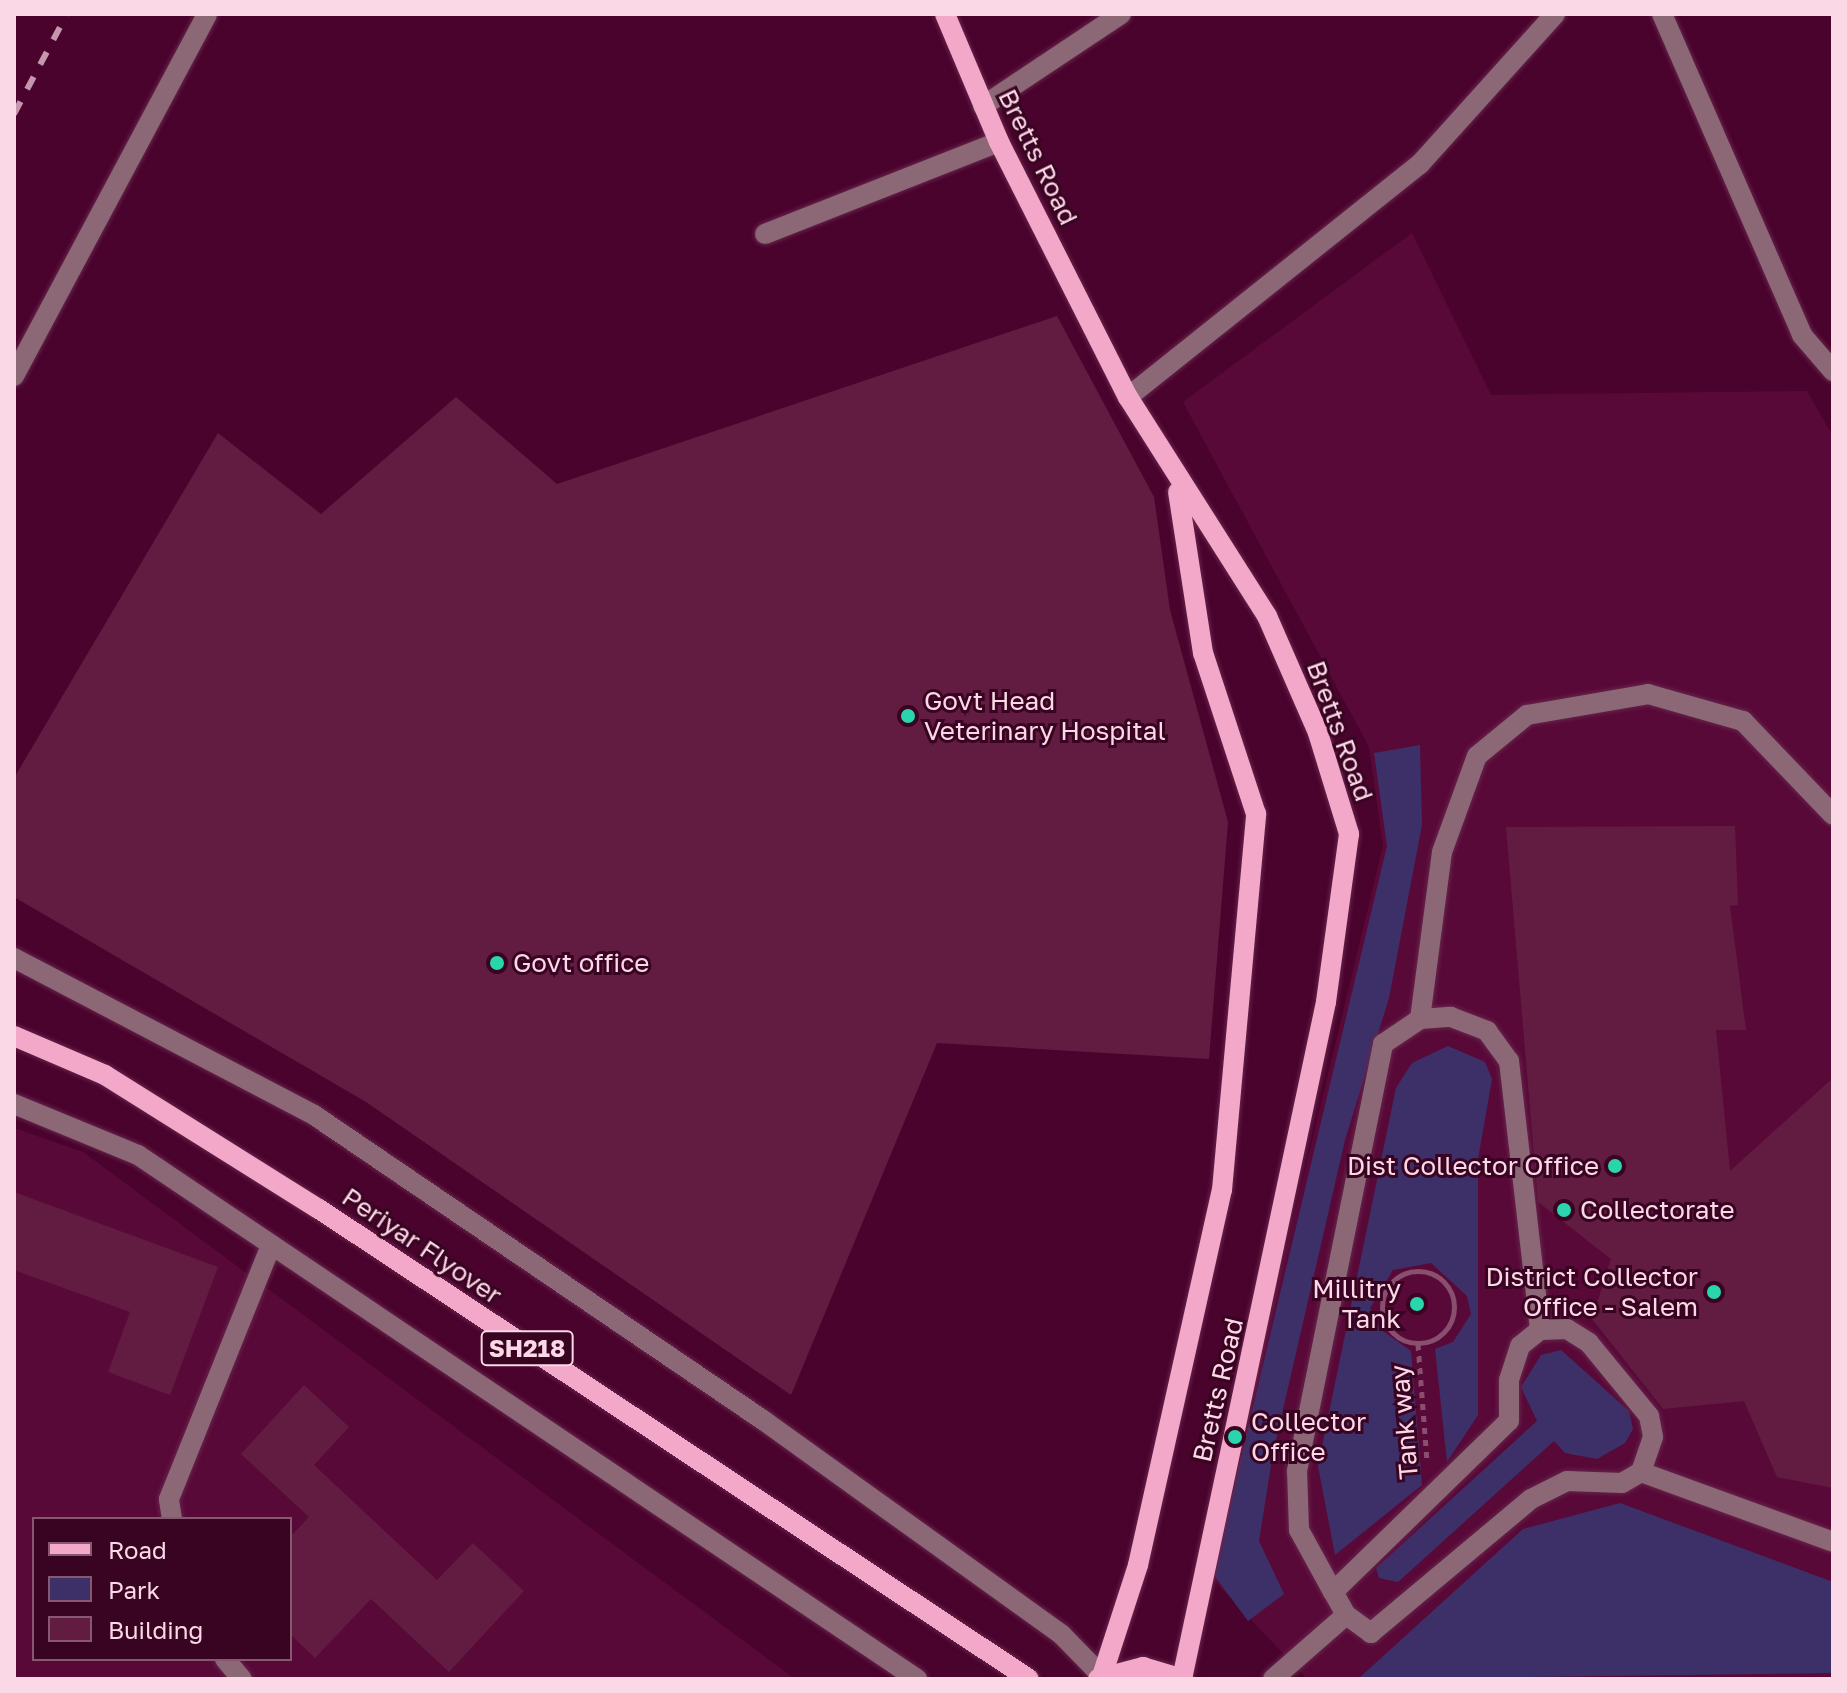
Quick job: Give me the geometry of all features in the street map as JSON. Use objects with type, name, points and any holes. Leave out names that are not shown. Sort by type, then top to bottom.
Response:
[{"type":"main road","name":"Bretts Road","points":[[945,14],[999,142],[1128,397],[1177,484],[1267,616],[1318,733],[1349,834],[1326,1002],[1182,1679]]},
{"type":"main road","points":[[1100,1677],[1138,1565],[1222,1190],[1256,814],[1203,653],[1177,484]]},
{"type":"main road","name":"Periyar Flyover","points":[[14,1036],[105,1075],[319,1209],[1029,1679]]},
{"type":"main road","points":[[1100,1677],[1143,1667],[1182,1679]]},
{"type":"street","points":[[14,376],[207,14]]},
{"type":"street","points":[[983,106],[1121,14]]},
{"type":"street","points":[[1128,397],[1420,164],[1555,14]]},
{"type":"street","points":[[1662,14],[1802,335],[1833,371]]},
{"type":"street","points":[[765,234],[999,142]]},
{"type":"street","points":[[1420,1019],[1442,852],[1477,756],[1527,715],[1648,694],[1743,721],[1833,815]]},
{"type":"street","points":[[14,958],[314,1115],[776,1429],[1061,1634],[1100,1677]]},
{"type":"street","points":[[1333,1592],[1509,1421],[1509,1380],[1520,1346],[1540,1330],[1567,1329],[1589,1343],[1649,1416],[1653,1437],[1641,1472],[1622,1483],[1567,1481],[1531,1499],[1371,1633],[1346,1615],[1333,1592],[1299,1530],[1297,1471],[1383,1044],[1420,1019],[1451,1017],[1487,1031],[1509,1061],[1540,1330]]},
{"type":"street","points":[[14,1104],[138,1155],[917,1679]]},
{"type":"street","points":[[172,1517],[169,1499],[271,1245]]},
{"type":"street","points":[[1641,1472],[1833,1542]]},
{"type":"street","points":[[1273,1679],[1346,1615]]},
{"type":"street","points":[[227,1661],[242,1679]]},
{"type":"path","points":[[1424,1272],[1451,1291],[1453,1314],[1441,1335],[1418,1344],[1387,1326],[1382,1302],[1392,1282],[1424,1272]]},
{"type":"path","name":"Tank way","points":[[1418,1344],[1430,1497]]},
{"type":"shaded area","name":"Collectorate","points":[[1412,233],[1491,395],[1807,391],[1833,436],[1833,1679],[1307,1679],[1208,1574],[1383,846],[1369,747],[1183,402]]},
{"type":"shaded area","points":[[14,1128],[83,1152],[795,1679],[14,1679]]},
{"type":"green space","points":[[1420,745],[1422,825],[1389,998],[1345,1140],[1273,1453],[1259,1541],[1284,1594],[1248,1621],[1213,1574],[1387,846],[1374,753]]},
{"type":"green space","points":[[1448,1046],[1485,1062],[1492,1079],[1478,1159],[1478,1415],[1447,1462],[1435,1349],[1453,1342],[1471,1314],[1467,1296],[1431,1263],[1393,1270],[1370,1308],[1380,1329],[1411,1351],[1422,1485],[1335,1555],[1318,1466],[1396,1088],[1412,1063]]},
{"type":"green space","points":[[1561,1350],[1629,1411],[1633,1429],[1625,1443],[1597,1459],[1565,1453],[1554,1441],[1398,1582],[1379,1578],[1376,1568],[1537,1421],[1521,1387],[1541,1355]]},
{"type":"green space","points":[[1620,1503],[1833,1582],[1833,1673],[1358,1679],[1523,1529]]},
{"type":"building","points":[[1057,316],[1154,497],[1170,610],[1228,822],[1209,1059],[937,1043],[791,1395],[366,1102],[14,897],[14,778],[218,433],[321,514],[456,397],[557,484]]},
{"type":"building","name":"Dist Collector Office","points":[[1735,826],[1738,905],[1730,906],[1746,1030],[1716,1030],[1730,1171],[1833,1078],[1833,1488],[1777,1477],[1744,1401],[1663,1409],[1592,1319],[1611,1259],[1538,1202],[1506,827]]},
{"type":"building","points":[[14,1192],[218,1267],[170,1395],[108,1372],[130,1312],[14,1270]]},
{"type":"building","points":[[304,1385],[349,1427],[314,1465],[437,1580],[473,1543],[524,1591],[449,1672],[371,1599],[315,1658],[292,1636],[292,1535],[309,1517],[241,1454]]},
{"type":"railway","points":[[14,114],[67,14]]},
{"type":"place","name":"Govt Head Veterinary Hospital","points":[[908,716]]},
{"type":"place","name":"Govt office","points":[[497,963]]},
{"type":"place","name":"Dist Collector Office","points":[[1615,1166]]},
{"type":"place","name":"Collectorate","points":[[1564,1210]]},
{"type":"place","name":"District Collector Office - Salem","points":[[1714,1292]]},
{"type":"place","name":"Millitry Tank","points":[[1417,1304]]},
{"type":"place","name":"Collector Office","points":[[1235,1437]]}]
